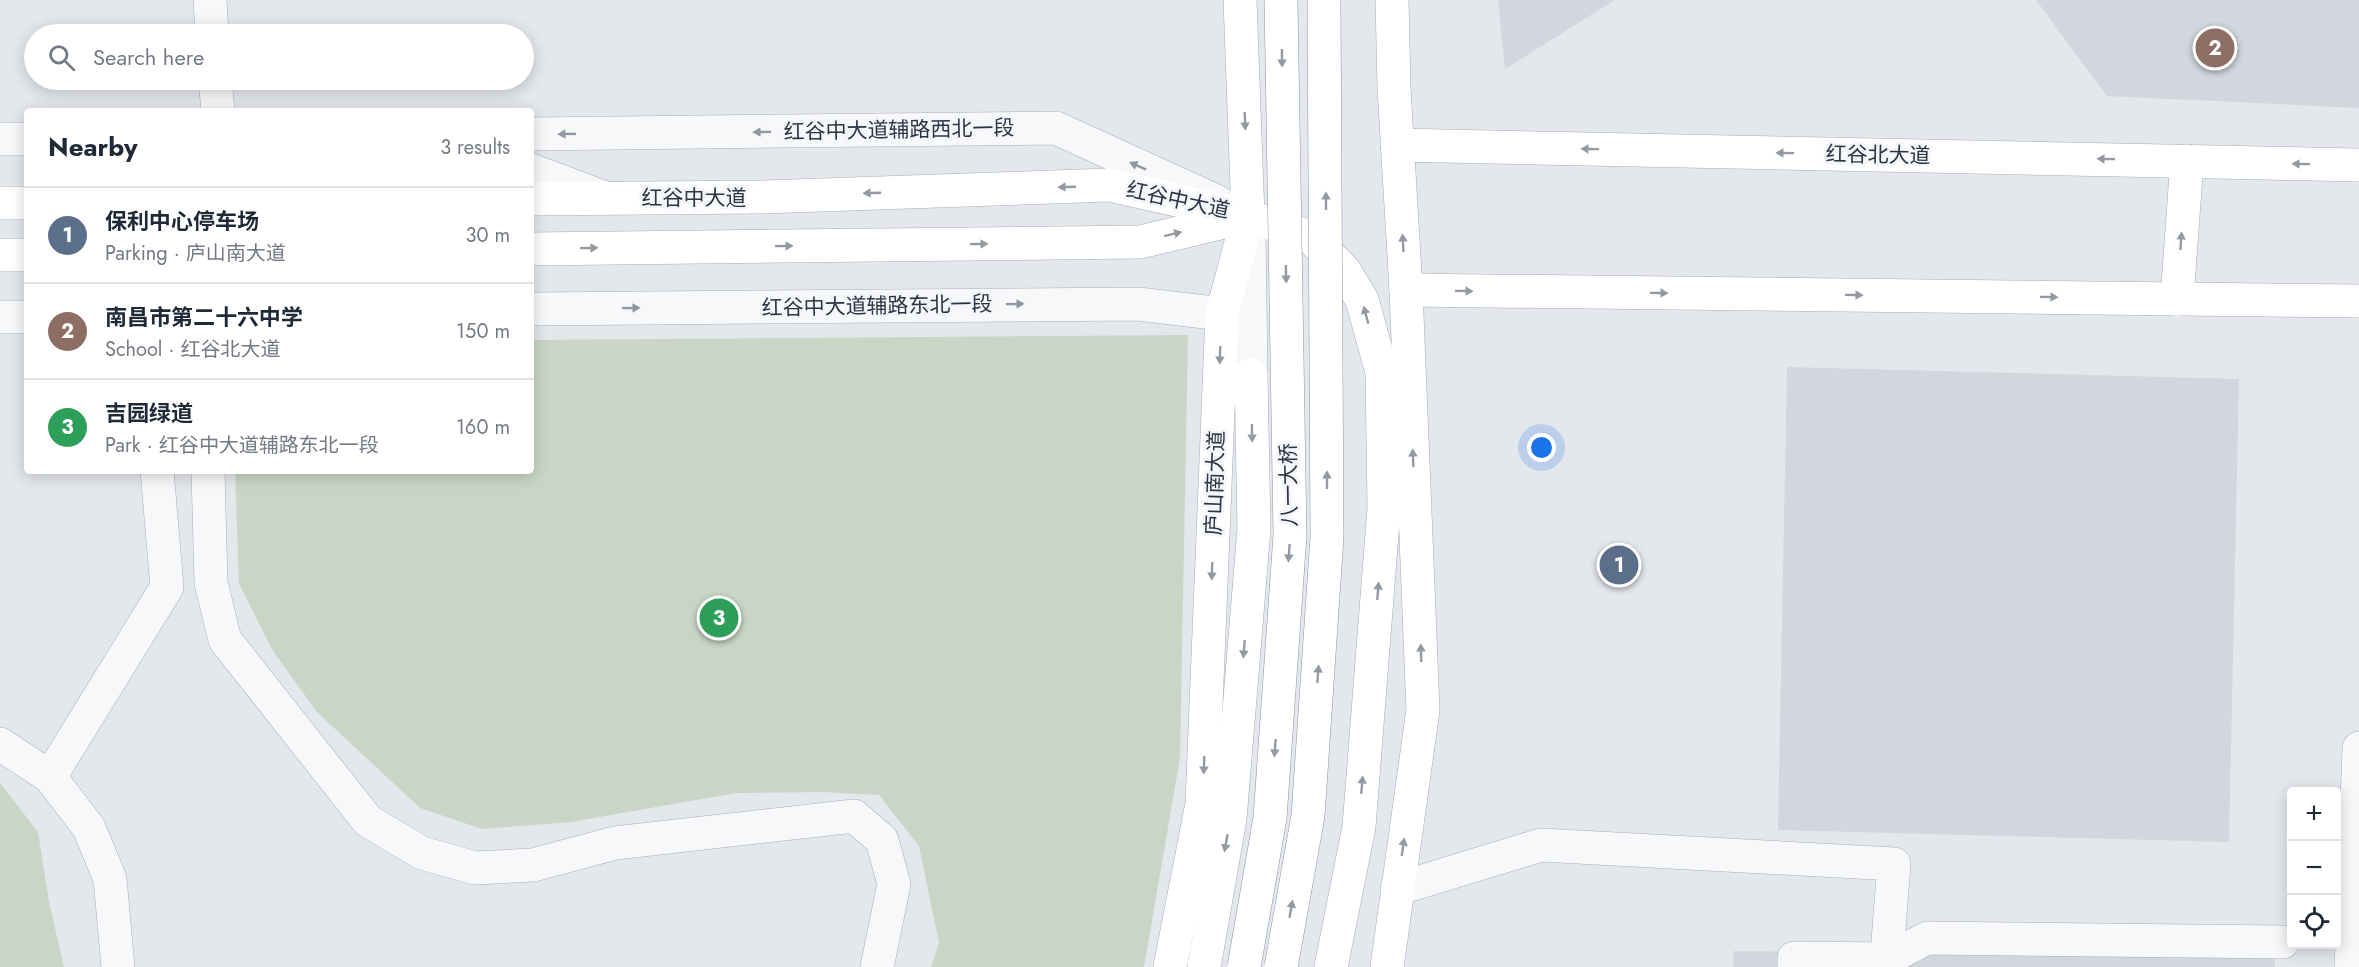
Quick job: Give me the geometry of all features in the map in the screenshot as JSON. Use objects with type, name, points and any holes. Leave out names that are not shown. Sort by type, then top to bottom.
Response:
[{"type":"main road","name":"庐山南大道","points":[[1170,967],[1202,804],[1222,314],[1248,216],[1240,0]]},
{"type":"main road","name":"八一大桥","points":[[1244,967],[1270,818],[1290,535],[1281,0]]},
{"type":"main road","name":"八一大桥","points":[[1281,967],[1308,816],[1327,537],[1324,0]]},
{"type":"main road","points":[[1387,967],[1424,710],[1392,0]]},
{"type":"main road","name":"红谷北大道","points":[[1397,145],[2359,165]]},
{"type":"main road","points":[[2177,299],[2187,161]]},
{"type":"main road","name":"红谷中大道","points":[[534,199],[760,197],[1109,185],[1248,216]]},
{"type":"main road","points":[[0,203],[24,203]]},
{"type":"main road","name":"红谷中大道","points":[[534,249],[1140,242],[1248,216]]},
{"type":"main road","points":[[1248,216],[1310,237],[1344,270],[1362,300],[1382,372],[1384,508],[1360,815],[1331,967]]},
{"type":"main road","points":[[0,255],[24,255]]},
{"type":"main road","points":[[1406,290],[2359,301]]},
{"type":"main road","points":[[1204,967],[1230,819],[1254,529],[1251,375]]},
{"type":"street","points":[[210,0],[211,24]]},
{"type":"street","points":[[216,90],[218,108]]},
{"type":"street","name":"红谷中大道辅路西北一段","points":[[534,134],[1056,128],[1248,216]]},
{"type":"street","points":[[0,140],[24,139]]},
{"type":"street","points":[[534,171],[607,199]]},
{"type":"street","points":[[1248,216],[1251,375]]},
{"type":"street","name":"红谷中大道辅路东北一段","points":[[534,309],[1138,304],[1222,314]]},
{"type":"street","points":[[0,317],[24,317]]},
{"type":"street","points":[[50,777],[167,587],[157,474]]},
{"type":"street","points":[[208,474],[211,583],[225,640],[368,821],[422,853],[475,868],[533,865],[615,843],[854,816],[882,840],[894,884],[877,967]]},
{"type":"street","points":[[167,587],[211,583]]},
{"type":"street","points":[[0,744],[50,777],[89,828],[110,879],[118,967]]},
{"type":"street","points":[[2351,967],[2359,748]]},
{"type":"street","points":[[1397,889],[1540,845],[1894,864],[1887,963]]},
{"type":"street","points":[[1794,967],[1794,958],[1887,963],[1927,938],[2283,942]]},
{"type":"shaded area","points":[[1498,0],[1615,0],[1505,69]]},
{"type":"shaded area","points":[[2036,0],[2359,0],[2359,108],[2107,96]]},
{"type":"shaded area","points":[[1787,367],[2239,379],[2229,842],[1778,830]]},
{"type":"shaded area","points":[[1734,951],[2275,958],[2275,967],[1733,967]]},
{"type":"green space","points":[[1188,335],[1180,758],[1144,967],[931,967],[939,943],[919,846],[879,795],[823,792],[736,793],[571,822],[482,829],[420,808],[317,712],[273,651],[239,584],[235,474],[534,474],[534,340]]},
{"type":"green space","points":[[0,783],[38,832],[49,902],[64,967],[0,967]]},
{"type":"place","name":"南昌市第二十六中学","points":[[2215,48]]},
{"type":"place","name":"保利中心停车场","points":[[1619,565]]},
{"type":"place","name":"吉园绿道","points":[[719,618]]}]
